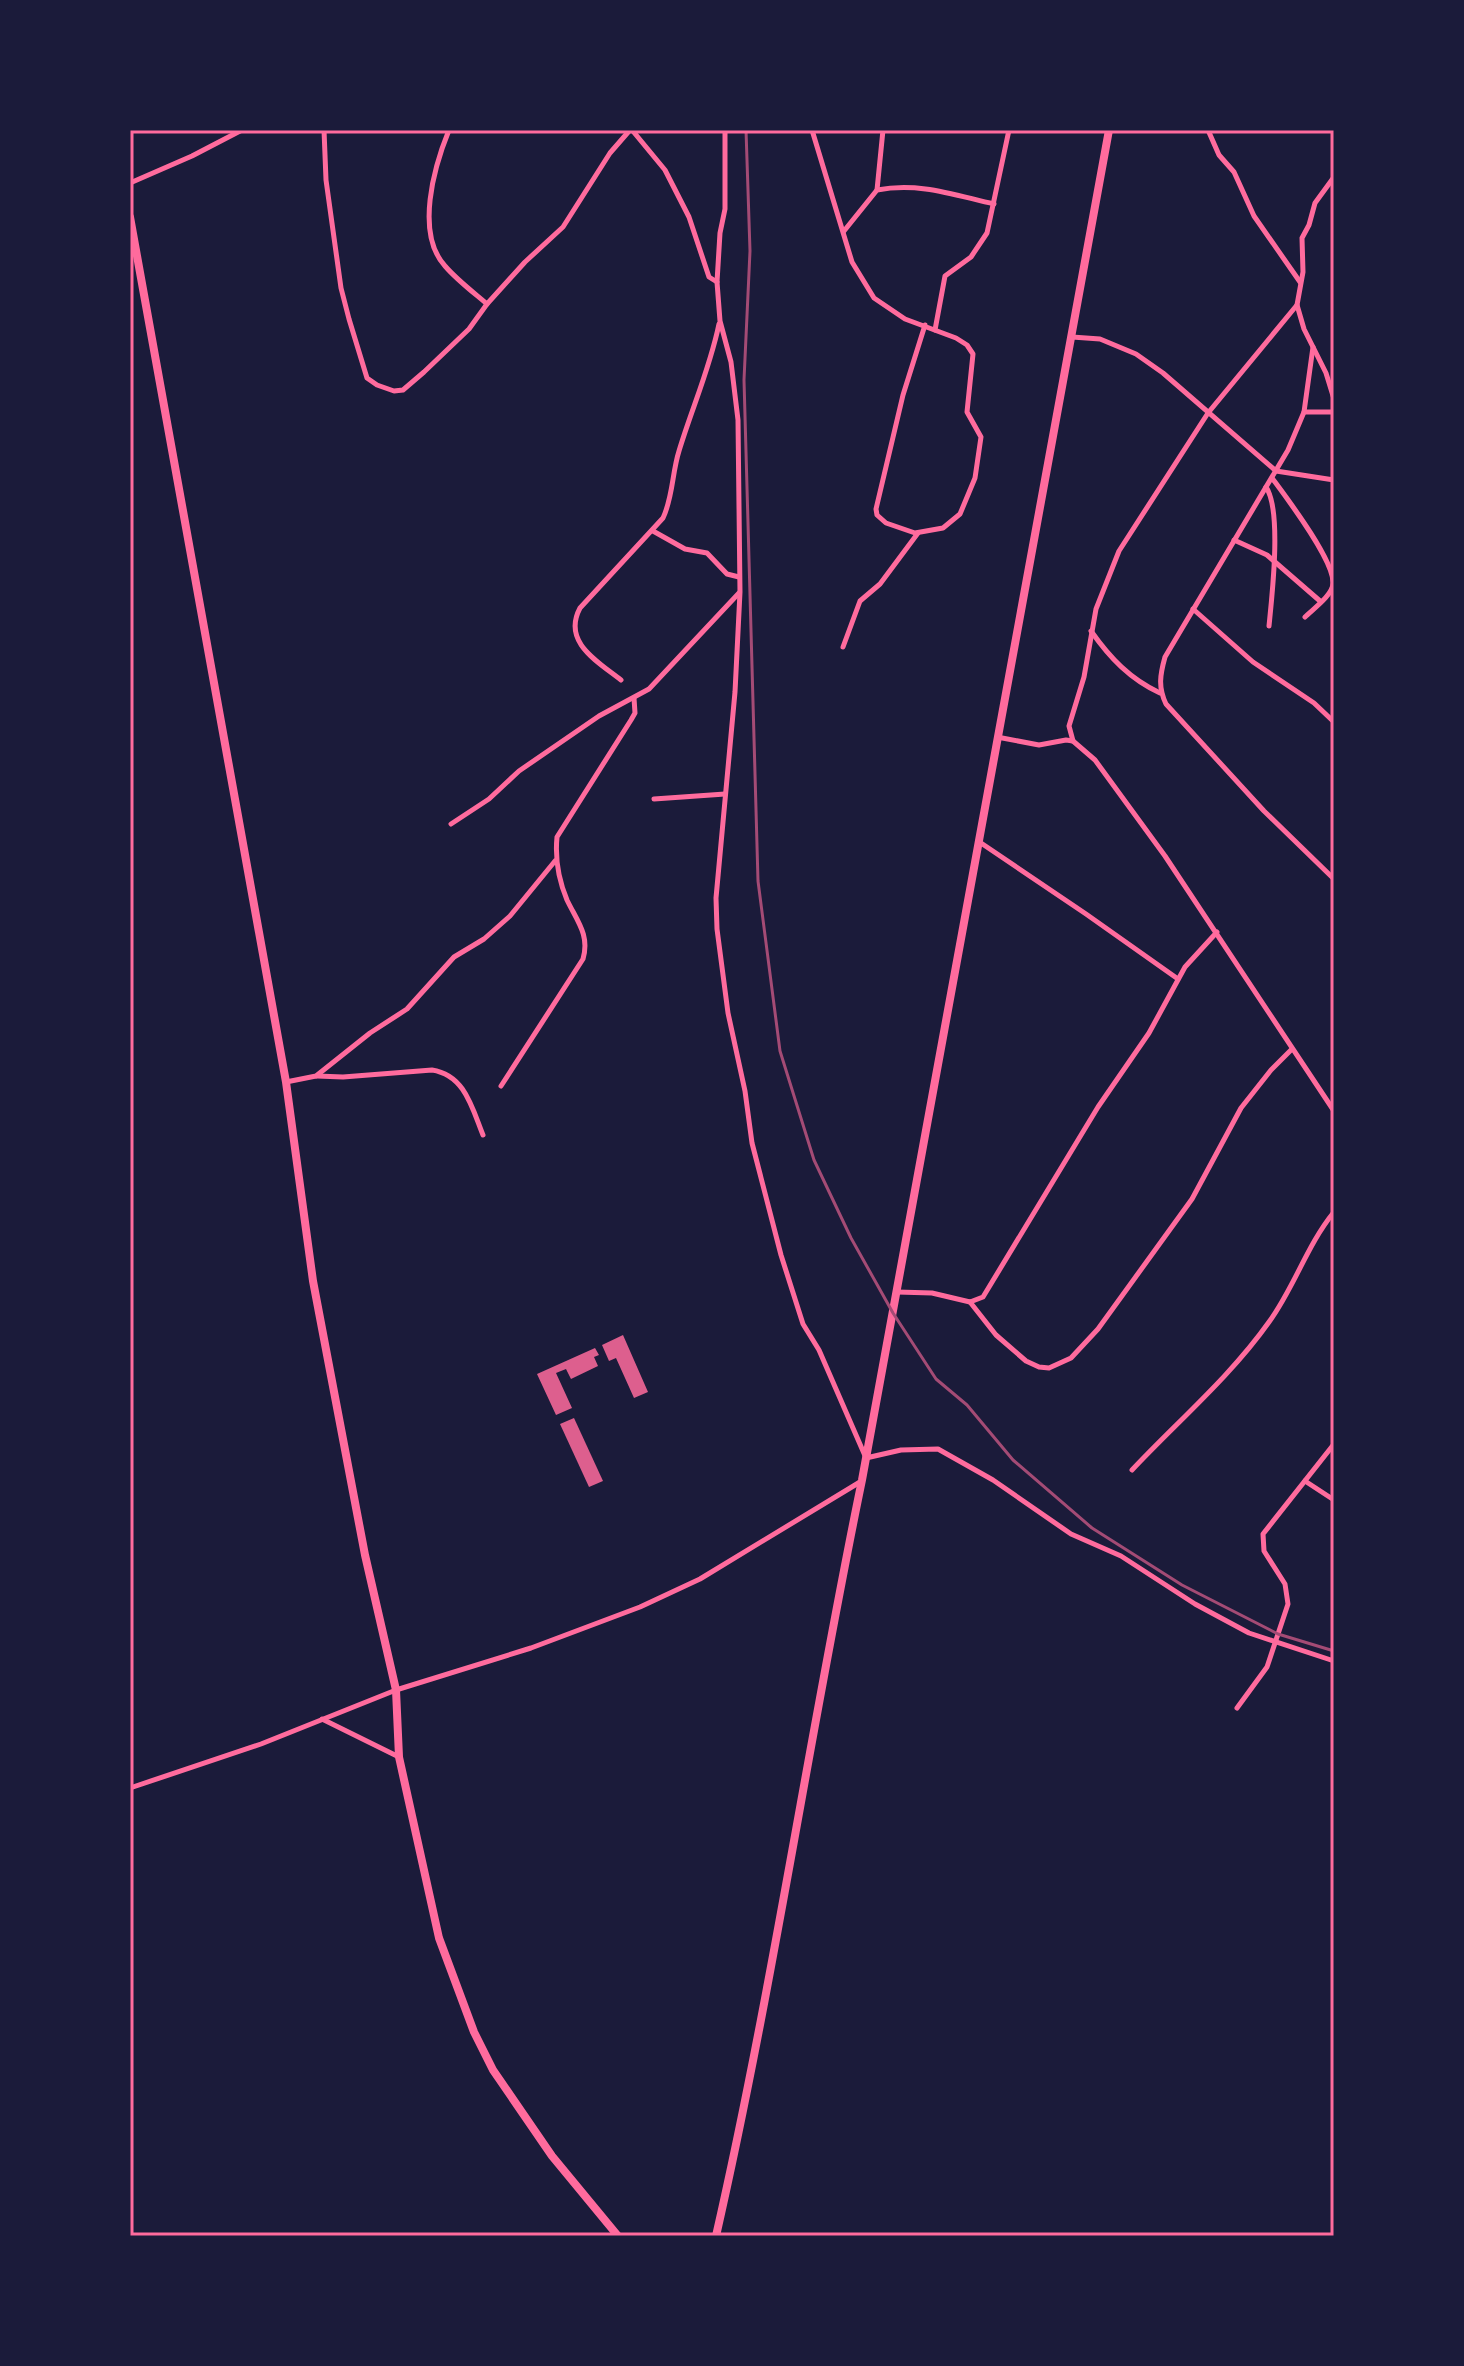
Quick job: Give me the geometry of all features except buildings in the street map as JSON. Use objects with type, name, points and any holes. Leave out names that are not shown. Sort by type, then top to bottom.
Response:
[{"type":"main road","points":[[714,2236],[725,2195],[862,1480],[1109,130]]},
{"type":"main road","points":[[130,217],[286,1082],[313,1281],[365,1555],[396,1690],[399,1757],[439,1938],[474,2032],[522,2116],[618,2236]]},
{"type":"street","points":[[130,183],[242,130]]},
{"type":"street","points":[[324,130],[326,180],[341,288],[367,378],[377,385],[394,391],[403,390],[469,329],[525,262],[563,227],[610,153],[631,130],[665,170],[689,217],[709,277],[717,282]]},
{"type":"street","points":[[449,130],[431,182],[432,241],[444,266],[487,304]]},
{"type":"street","points":[[725,130],[725,209],[717,282],[720,321],[731,362],[738,420],[740,592],[735,692],[716,898],[717,929],[728,1013],[745,1091],[752,1143],[781,1255],[803,1324],[819,1350],[866,1458],[901,1450],[938,1449],[993,1480],[1071,1534],[1121,1556],[1195,1604],[1249,1633],[1334,1661]]},
{"type":"street","points":[[812,130],[852,262],[874,298],[905,319],[925,325],[967,345],[973,354],[967,412],[981,437],[975,478],[956,520],[943,528],[919,533],[886,523],[877,515],[876,509],[905,386],[925,325]]},
{"type":"street","points":[[844,231],[877,190],[883,130]]},
{"type":"street","points":[[935,330],[945,276],[978,248],[987,233],[1009,130]]},
{"type":"street","points":[[1208,130],[1219,156],[1234,172],[1254,216],[1301,284]]},
{"type":"street","points":[[1334,177],[1315,203],[1302,238],[1301,284],[1297,305],[1334,399]]},
{"type":"street","points":[[877,190],[911,186],[937,189],[994,204]]},
{"type":"street","points":[[1073,741],[1069,726],[1084,677],[1090,630],[1105,581],[1119,551],[1208,413],[1297,305]]},
{"type":"street","points":[[621,680],[588,654],[578,641],[574,620],[580,608],[653,531],[668,507],[678,453],[711,360],[720,321]]},
{"type":"street","points":[[1072,337],[1100,339],[1136,354],[1163,373],[1276,471],[1334,480]]},
{"type":"street","points":[[1313,347],[1304,412],[1276,471],[1165,657],[1159,677],[1166,704],[1264,811],[1334,879]]},
{"type":"street","points":[[1304,412],[1334,412]]},
{"type":"street","points":[[1272,478],[1327,562],[1334,582],[1321,602],[1305,617]]},
{"type":"street","points":[[1266,487],[1271,498],[1275,562],[1269,626]]},
{"type":"street","points":[[653,531],[685,549],[707,553],[717,560],[727,574],[739,577]]},
{"type":"street","points":[[843,647],[860,601],[880,584],[919,533]]},
{"type":"street","points":[[1234,540],[1262,551],[1321,602]]},
{"type":"street","points":[[451,824],[489,799],[519,771],[659,681],[740,592]]},
{"type":"street","points":[[1193,609],[1253,662],[1314,703],[1334,722]]},
{"type":"street","points":[[1090,630],[1120,666],[1137,681],[1161,693]]},
{"type":"street","points":[[501,1086],[576,970],[587,946],[585,935],[566,897],[556,860],[557,837],[635,713],[634,698]]},
{"type":"street","points":[[997,737],[1039,745],[1073,741],[1095,760],[1217,932],[1334,1111]]},
{"type":"street","points":[[654,799],[725,794]]},
{"type":"street","points":[[977,841],[1178,979]]},
{"type":"street","points":[[316,1076],[370,1033],[407,1009],[454,957],[497,928],[556,860]]},
{"type":"street","points":[[897,1292],[932,1293],[970,1302],[983,1297],[1084,1129],[1149,1033],[1185,967],[1217,932]]},
{"type":"street","points":[[970,1302],[996,1335],[1026,1361],[1049,1368],[1071,1358],[1098,1329],[1185,1209],[1219,1153],[1241,1108],[1292,1049]]},
{"type":"street","points":[[286,1082],[316,1076],[444,1072],[455,1079],[465,1092],[483,1135]]},
{"type":"street","points":[[1132,1470],[1201,1397],[1222,1380],[1267,1325],[1334,1212]]},
{"type":"street","points":[[1237,1708],[1262,1676],[1285,1620],[1288,1593],[1264,1551],[1262,1539],[1269,1525],[1334,1444]]},
{"type":"street","points":[[130,1788],[261,1744],[396,1690],[531,1648],[640,1607],[700,1579],[862,1480]]},
{"type":"street","points":[[1305,1481],[1334,1500]]},
{"type":"street","points":[[321,1718],[399,1757]]},
{"type":"railway","points":[[746,130],[750,251],[744,380],[758,881],[780,1051],[814,1160],[851,1238],[893,1313],[936,1379],[967,1405],[1013,1460],[1092,1528],[1182,1585],[1278,1634],[1334,1651]]}]
